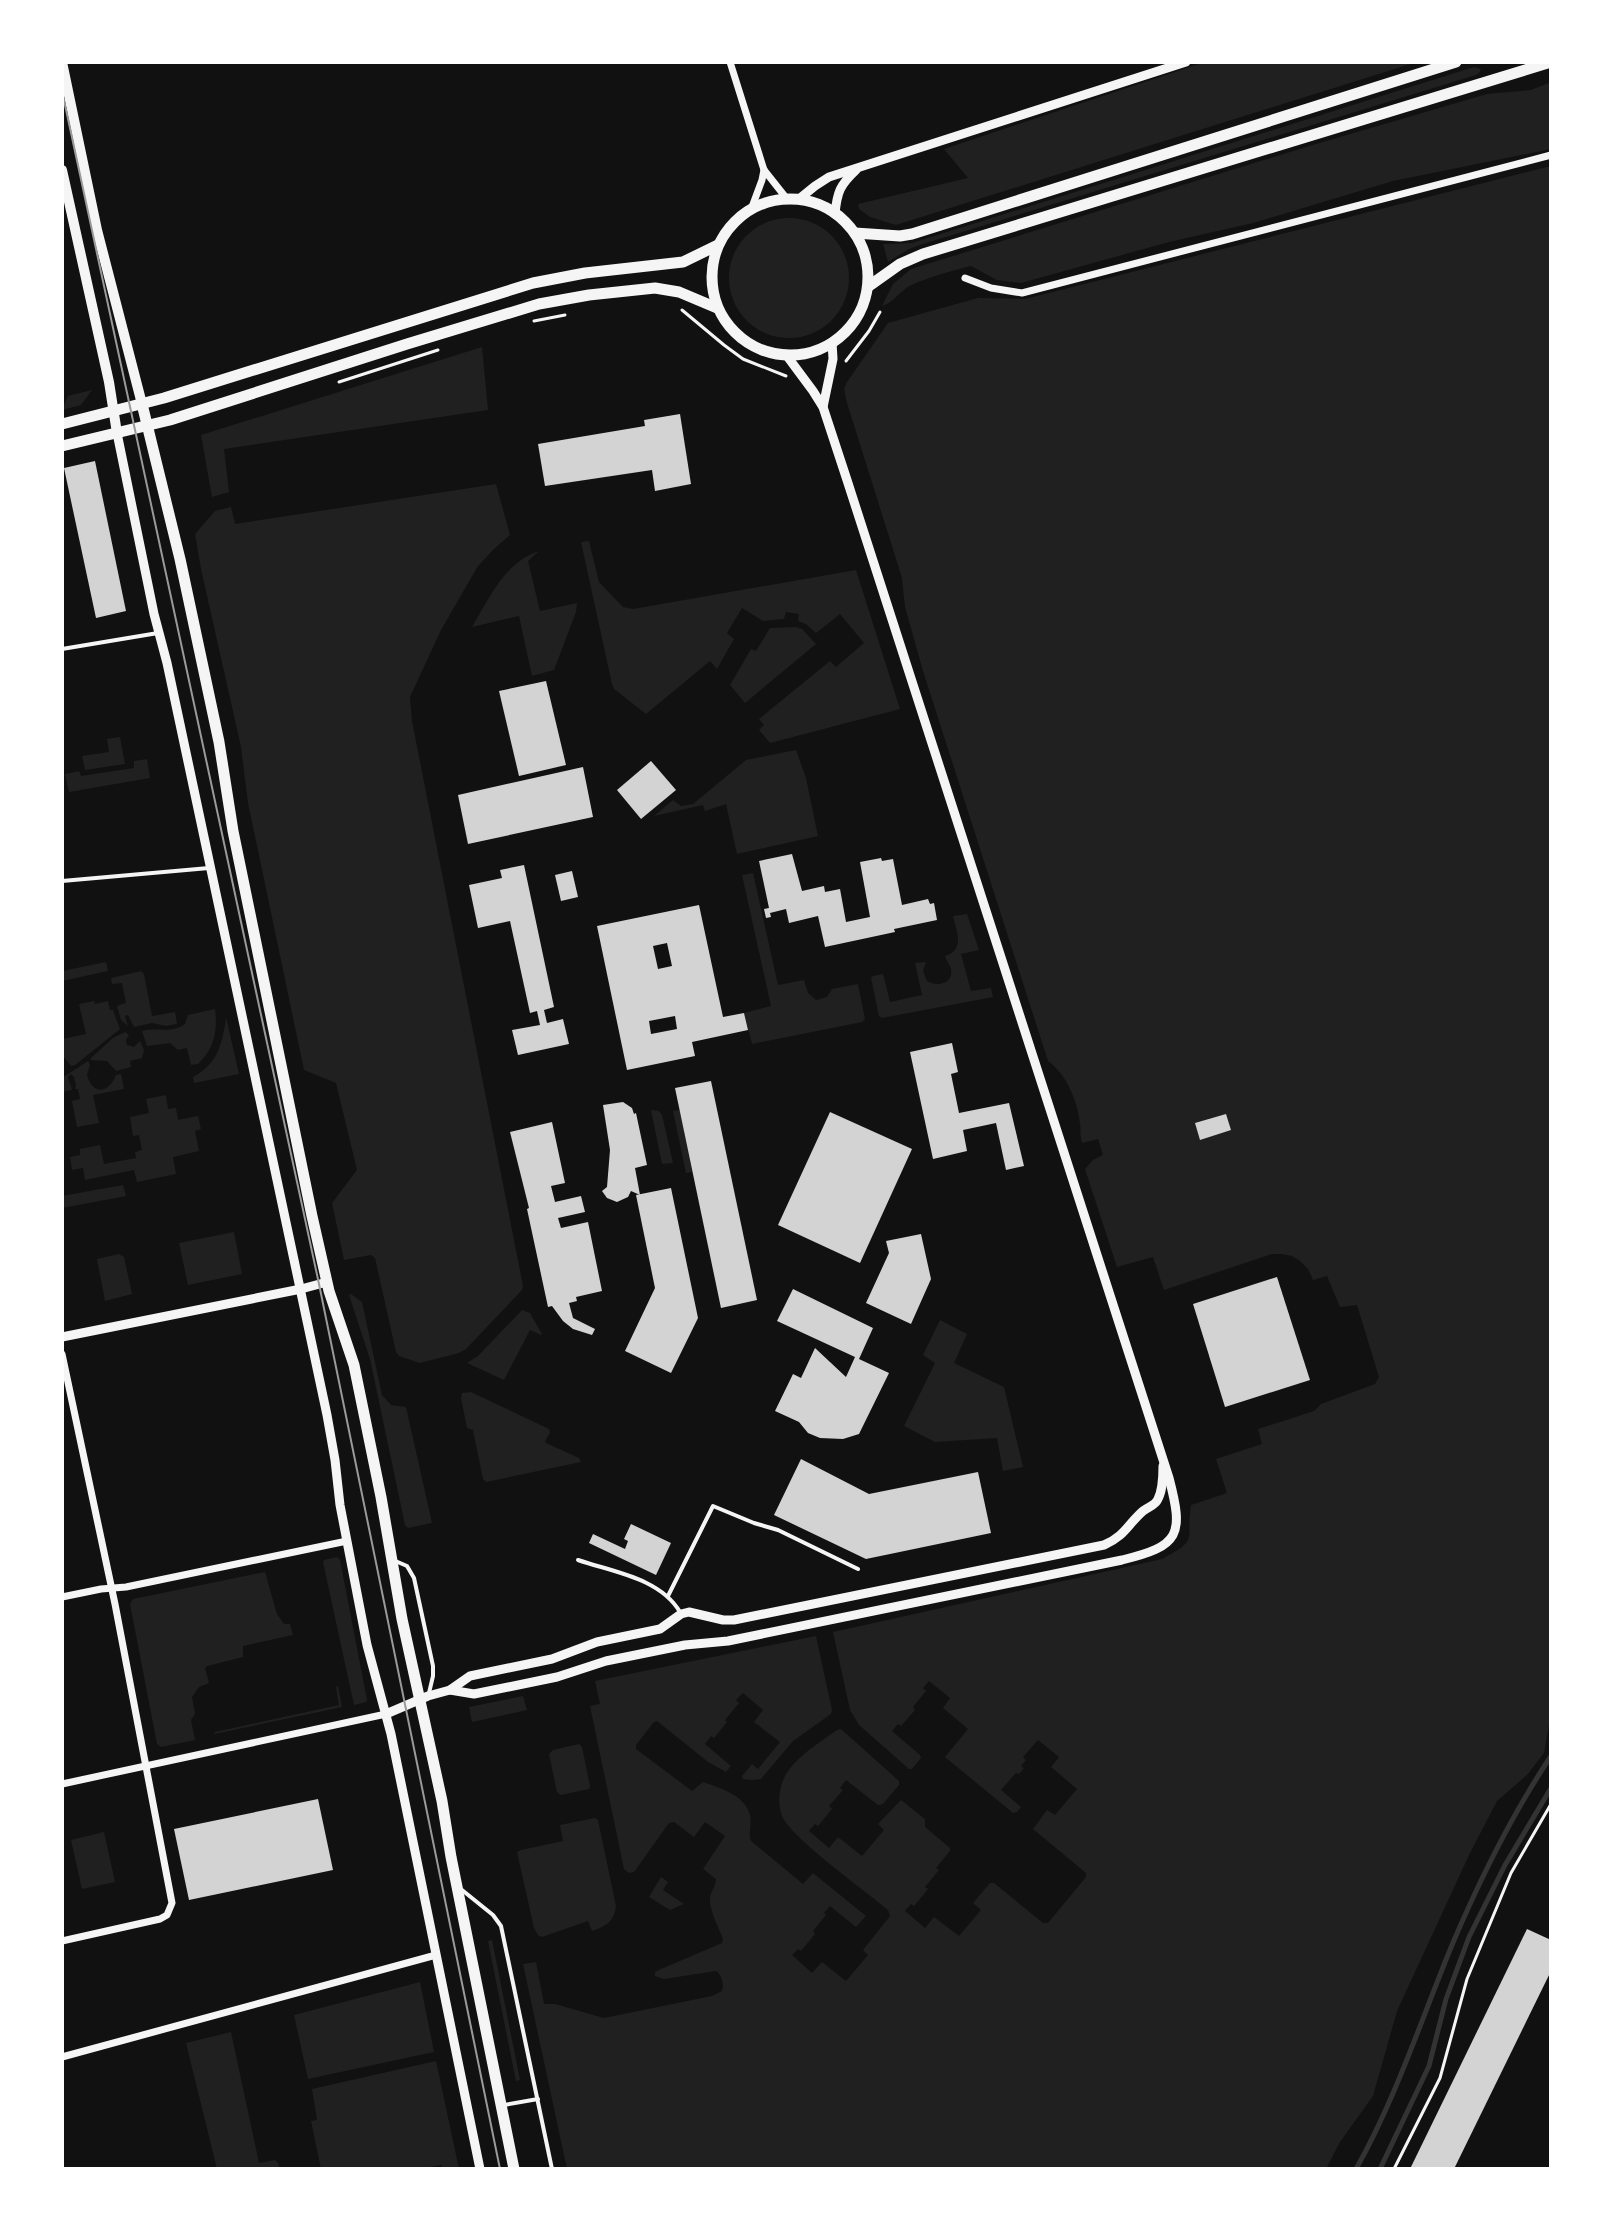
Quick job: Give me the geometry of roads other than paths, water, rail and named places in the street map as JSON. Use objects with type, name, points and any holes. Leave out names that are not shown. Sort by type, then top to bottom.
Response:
[{"type":"main road","points":[[62,62],[97,230],[180,559],[327,1282],[354,1365],[381,1497],[390,1559],[424,1697],[456,1885],[514,2169]]},
{"type":"main road","points":[[855,233],[912,234],[1456,62]]},
{"type":"main road","points":[[869,286],[900,264],[923,254],[1551,62]]},
{"type":"main road","points":[[62,170],[66,207],[117,433]]},
{"type":"main road","points":[[779,199],[819,205],[835,214],[855,233],[865,254],[869,286],[858,317],[844,334],[820,349],[787,356],[774,354],[750,343],[717,308],[710,287],[713,259],[728,229],[752,207],[779,199]]},
{"type":"main road","points":[[62,424],[142,404],[533,283],[585,273],[683,262],[718,245]]},
{"type":"main road","points":[[62,446],[148,426],[539,304],[655,288],[679,292],[717,308]]},
{"type":"street","points":[[730,62],[764,170],[793,199],[829,177],[1186,62]]},
{"type":"street","points":[[965,278],[991,288],[1022,293],[1551,155]]},
{"type":"street","points":[[835,214],[836,196],[841,185],[858,167]]},
{"type":"street","points":[[752,207],[764,170]]},
{"type":"street","points":[[823,407],[833,359],[832,342]]},
{"type":"street","points":[[450,1690],[474,1694],[563,1676],[606,1661],[685,1645],[728,1641],[980,1590],[1152,1552],[1166,1545],[1175,1531],[1173,1494],[1163,1460],[823,407],[787,356]]},
{"type":"street","points":[[117,433],[301,1289],[367,1645],[386,1714],[480,2169]]},
{"type":"street","points":[[62,1337],[327,1282]]},
{"type":"street","points":[[62,1354],[112,1588],[172,1899],[170,1910],[160,1919],[62,1941]]},
{"type":"street","points":[[1154,1505],[1161,1491],[1163,1460]]},
{"type":"street","points":[[62,1784],[386,1714],[424,1697],[450,1690],[470,1676],[552,1659],[597,1642],[657,1630],[681,1614],[695,1612],[728,1620],[1104,1545],[1124,1533],[1146,1508],[1154,1505],[1169,1508],[1175,1513]]},
{"type":"street","points":[[62,1597],[126,1587],[347,1541]]},
{"type":"street","points":[[62,2057],[436,1955]]},
{"type":"lane","points":[[62,649],[159,633]]},
{"type":"lane","points":[[62,881],[211,868]]},
{"type":"lane","points":[[668,1596],[713,1506],[778,1530],[858,1569]]},
{"type":"lane","points":[[390,1559],[407,1566],[414,1578],[433,1666],[433,1676],[424,1697]]},
{"type":"lane","points":[[578,1560],[624,1574],[668,1596],[681,1614]]},
{"type":"lane","points":[[456,1885],[493,1915],[501,1926],[552,2169]]},
{"type":"lane","points":[[502,2106],[538,2099]]},
{"type":"waterway","points":[[1356,2169],[1396,2087],[1474,1896],[1509,1825],[1551,1756]]},
{"type":"waterway","points":[[1380,2169],[1429,2066],[1446,1999],[1469,1937],[1505,1865],[1551,1788]]},
{"type":"tram line","points":[[62,91],[319,1284],[500,2169]]}]
